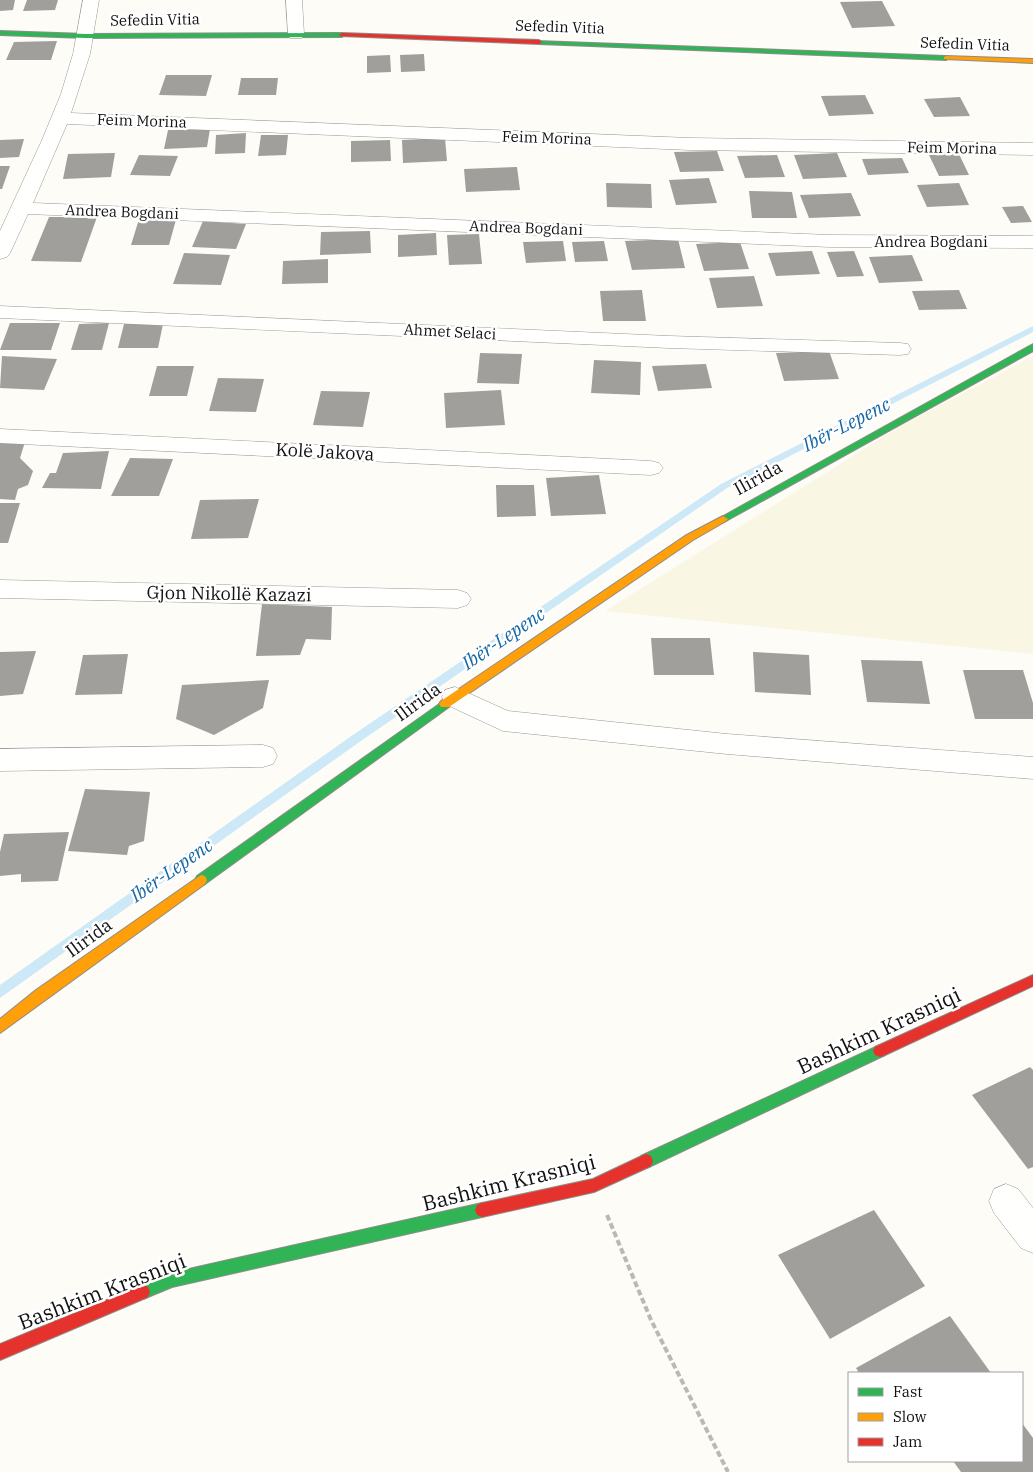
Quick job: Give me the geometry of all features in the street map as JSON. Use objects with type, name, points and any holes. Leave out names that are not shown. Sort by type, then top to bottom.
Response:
[{"type":"street","points":[[0,253],[61,118],[77,71],[86,36],[91,0]]},
{"type":"street","points":[[294,0],[296,34]]},
{"type":"street","name":"Sefedin Vitia","points":[[0,33],[86,36],[296,34],[640,45],[1033,61]]},
{"type":"street","name":"Feim Morina","points":[[61,118],[690,144],[1033,149]]},
{"type":"street","name":"Andrea Bogdani","points":[[20,208],[830,241],[1033,242]]},
{"type":"street","name":"Ahmet Selaci","points":[[0,312],[659,342],[900,349]]},
{"type":"street","name":"Ilirida","points":[[0,1026],[41,994],[455,697],[689,538],[1033,347]]},
{"type":"street","name":"Kolë Jakova","points":[[0,436],[650,468]]},
{"type":"street","name":"Gjon Nikollë Kazazi","points":[[0,589],[458,599]]},
{"type":"street","points":[[455,697],[503,721],[727,744],[1033,768]]},
{"type":"street","points":[[0,760],[263,756]]},
{"type":"street","name":"Bashkim Krasniqi","points":[[0,1352],[171,1280],[594,1185],[1033,980]]},
{"type":"street","points":[[1006,1201],[1033,1236]]},
{"type":"path","points":[[594,1185],[651,1320],[728,1472]]},
{"type":"shaded area","points":[[1033,356],[1033,654],[605,611],[899,427]]},
{"type":"building","points":[[0,0],[15,0],[13,10],[0,11]]},
{"type":"building","points":[[27,0],[58,0],[55,10],[23,11]]},
{"type":"building","points":[[882,1],[895,26],[852,28],[840,2]]},
{"type":"building","points":[[57,41],[51,60],[6,60],[14,42]]},
{"type":"building","points":[[424,54],[425,71],[401,72],[400,55]]},
{"type":"building","points":[[390,55],[391,72],[367,73],[367,56]]},
{"type":"building","points":[[166,75],[212,75],[206,96],[159,95]]},
{"type":"building","points":[[241,78],[278,78],[276,95],[238,95]]},
{"type":"building","points":[[865,95],[874,114],[829,116],[821,96]]},
{"type":"building","points":[[960,97],[970,116],[934,117],[924,99]]},
{"type":"building","points":[[210,129],[207,147],[164,149],[168,130]]},
{"type":"building","points":[[246,133],[245,153],[215,154],[216,135]]},
{"type":"building","points":[[261,135],[288,135],[286,155],[258,156]]},
{"type":"building","points":[[445,138],[447,161],[403,163],[402,140]]},
{"type":"building","points":[[24,139],[19,157],[0,158],[0,140]]},
{"type":"building","points":[[390,140],[391,161],[351,162],[351,141]]},
{"type":"building","points":[[717,151],[724,171],[680,172],[674,152]]},
{"type":"building","points":[[115,153],[111,177],[63,179],[68,154]]},
{"type":"building","points":[[837,153],[847,177],[803,179],[794,155]]},
{"type":"building","points":[[959,154],[969,175],[939,176],[929,155]]},
{"type":"building","points":[[139,155],[178,156],[170,176],[130,175]]},
{"type":"building","points":[[777,155],[785,177],[745,178],[737,156]]},
{"type":"building","points":[[902,158],[909,173],[868,175],[862,159]]},
{"type":"building","points":[[0,166],[10,166],[2,189],[0,189]]},
{"type":"building","points":[[517,167],[520,190],[466,192],[464,169]]},
{"type":"building","points":[[709,178],[717,203],[676,205],[669,180]]},
{"type":"building","points":[[606,183],[651,184],[652,208],[607,207]]},
{"type":"building","points":[[959,183],[969,205],[927,207],[917,185]]},
{"type":"building","points":[[749,191],[792,192],[797,218],[752,218]]},
{"type":"building","points":[[851,193],[861,216],[809,218],[800,195]]},
{"type":"building","points":[[1023,206],[1032,222],[1011,223],[1002,207]]},
{"type":"building","points":[[140,216],[177,216],[169,245],[131,245]]},
{"type":"building","points":[[49,217],[97,217],[81,262],[31,261]]},
{"type":"building","points":[[203,221],[246,224],[236,249],[192,247]]},
{"type":"building","points":[[370,231],[371,253],[320,255],[321,232]]},
{"type":"building","points":[[436,233],[437,255],[398,257],[398,235]]},
{"type":"building","points":[[479,234],[482,264],[449,265],[447,235]]},
{"type":"building","points":[[678,239],[685,268],[632,270],[625,241]]},
{"type":"building","points":[[563,241],[566,261],[526,263],[523,242]]},
{"type":"building","points":[[604,241],[608,261],[575,262],[572,242]]},
{"type":"building","points":[[740,242],[749,269],[704,271],[696,244]]},
{"type":"building","points":[[812,251],[820,274],[776,276],[768,253]]},
{"type":"building","points":[[854,251],[864,276],[837,277],[827,252]]},
{"type":"building","points":[[184,253],[230,255],[221,285],[173,284]]},
{"type":"building","points":[[912,255],[923,281],[879,283],[869,257]]},
{"type":"building","points":[[328,259],[328,283],[282,284],[283,261]]},
{"type":"building","points":[[754,276],[763,306],[717,308],[709,278]]},
{"type":"building","points":[[642,290],[646,321],[603,321],[600,291]]},
{"type":"building","points":[[959,290],[967,309],[919,310],[912,291]]},
{"type":"building","points":[[10,323],[60,323],[51,350],[0,350]]},
{"type":"building","points":[[109,323],[102,350],[71,350],[79,324]]},
{"type":"building","points":[[124,324],[163,324],[158,348],[118,348]]},
{"type":"building","points":[[829,351],[839,379],[784,381],[776,353]]},
{"type":"building","points":[[480,353],[522,354],[519,384],[477,383]]},
{"type":"building","points":[[2,356],[57,359],[44,390],[0,388]]},
{"type":"building","points":[[594,360],[641,362],[640,395],[591,393]]},
{"type":"building","points":[[706,364],[712,388],[658,391],[652,366]]},
{"type":"building","points":[[157,366],[194,366],[187,396],[149,396]]},
{"type":"building","points":[[218,378],[264,379],[256,412],[209,411]]},
{"type":"building","points":[[501,390],[505,425],[446,428],[444,393]]},
{"type":"building","points":[[321,391],[370,392],[363,427],[313,425]]},
{"type":"building","points":[[25,442],[20,458],[33,471],[28,485],[18,489],[15,500],[0,499],[0,443]]},
{"type":"building","points":[[109,451],[101,489],[42,488],[50,473],[56,473],[63,453]]},
{"type":"building","points":[[130,458],[173,459],[159,496],[111,496]]},
{"type":"building","points":[[599,475],[606,514],[551,516],[546,478]]},
{"type":"building","points":[[496,485],[534,485],[536,516],[497,517]]},
{"type":"building","points":[[259,499],[248,538],[191,539],[200,500]]},
{"type":"building","points":[[0,503],[20,503],[8,543],[0,543]]},
{"type":"building","points":[[262,604],[332,607],[331,640],[306,639],[300,655],[256,656]]},
{"type":"building","points":[[651,638],[710,638],[714,675],[654,675]]},
{"type":"building","points":[[36,651],[23,694],[0,696],[0,652]]},
{"type":"building","points":[[753,652],[809,655],[811,695],[755,692]]},
{"type":"building","points":[[128,654],[122,694],[75,695],[83,655]]},
{"type":"building","points":[[861,660],[922,661],[930,704],[867,702]]},
{"type":"building","points":[[963,670],[1023,670],[1033,703],[1033,719],[975,719]]},
{"type":"building","points":[[269,680],[263,708],[214,735],[176,719],[182,685]]},
{"type":"building","points":[[85,789],[150,792],[144,841],[129,846],[127,855],[68,851]]},
{"type":"building","points":[[69,832],[58,881],[21,882],[21,874],[0,876],[0,852],[4,834]]},
{"type":"building","points":[[1030,1067],[1033,1070],[1033,1167],[1028,1169],[972,1095]]},
{"type":"building","points":[[874,1210],[925,1286],[830,1339],[778,1255]]},
{"type":"building","points":[[950,1316],[990,1372],[858,1372],[856,1368]]},
{"type":"building","points":[[1023,1424],[1033,1438],[1033,1472],[961,1472],[954,1462],[1023,1462]]},
{"type":"waterway","name":"Ibër-Lepenc","points":[[0,992],[354,740],[724,486],[1033,329]]},
{"type":"traffic: fast","points":[[0,33],[86,36],[342,35]]},
{"type":"traffic: fast","points":[[539,42],[946,58]]},
{"type":"traffic: fast","points":[[723,519],[1033,347]]},
{"type":"traffic: fast","points":[[201,880],[445,704]]},
{"type":"traffic: fast","points":[[646,1161],[880,1051]]},
{"type":"traffic: fast","points":[[143,1292],[171,1280],[482,1210]]},
{"type":"traffic: slow","points":[[946,58],[1033,61]]},
{"type":"traffic: slow","points":[[445,704],[689,538],[723,519]]},
{"type":"traffic: slow","points":[[0,1027],[41,994],[201,880]]},
{"type":"traffic: jam","points":[[342,35],[539,42]]},
{"type":"traffic: jam","points":[[880,1051],[1033,980]]},
{"type":"traffic: jam","points":[[482,1210],[594,1185],[646,1161]]},
{"type":"traffic: jam","points":[[0,1352],[143,1292]]}]
